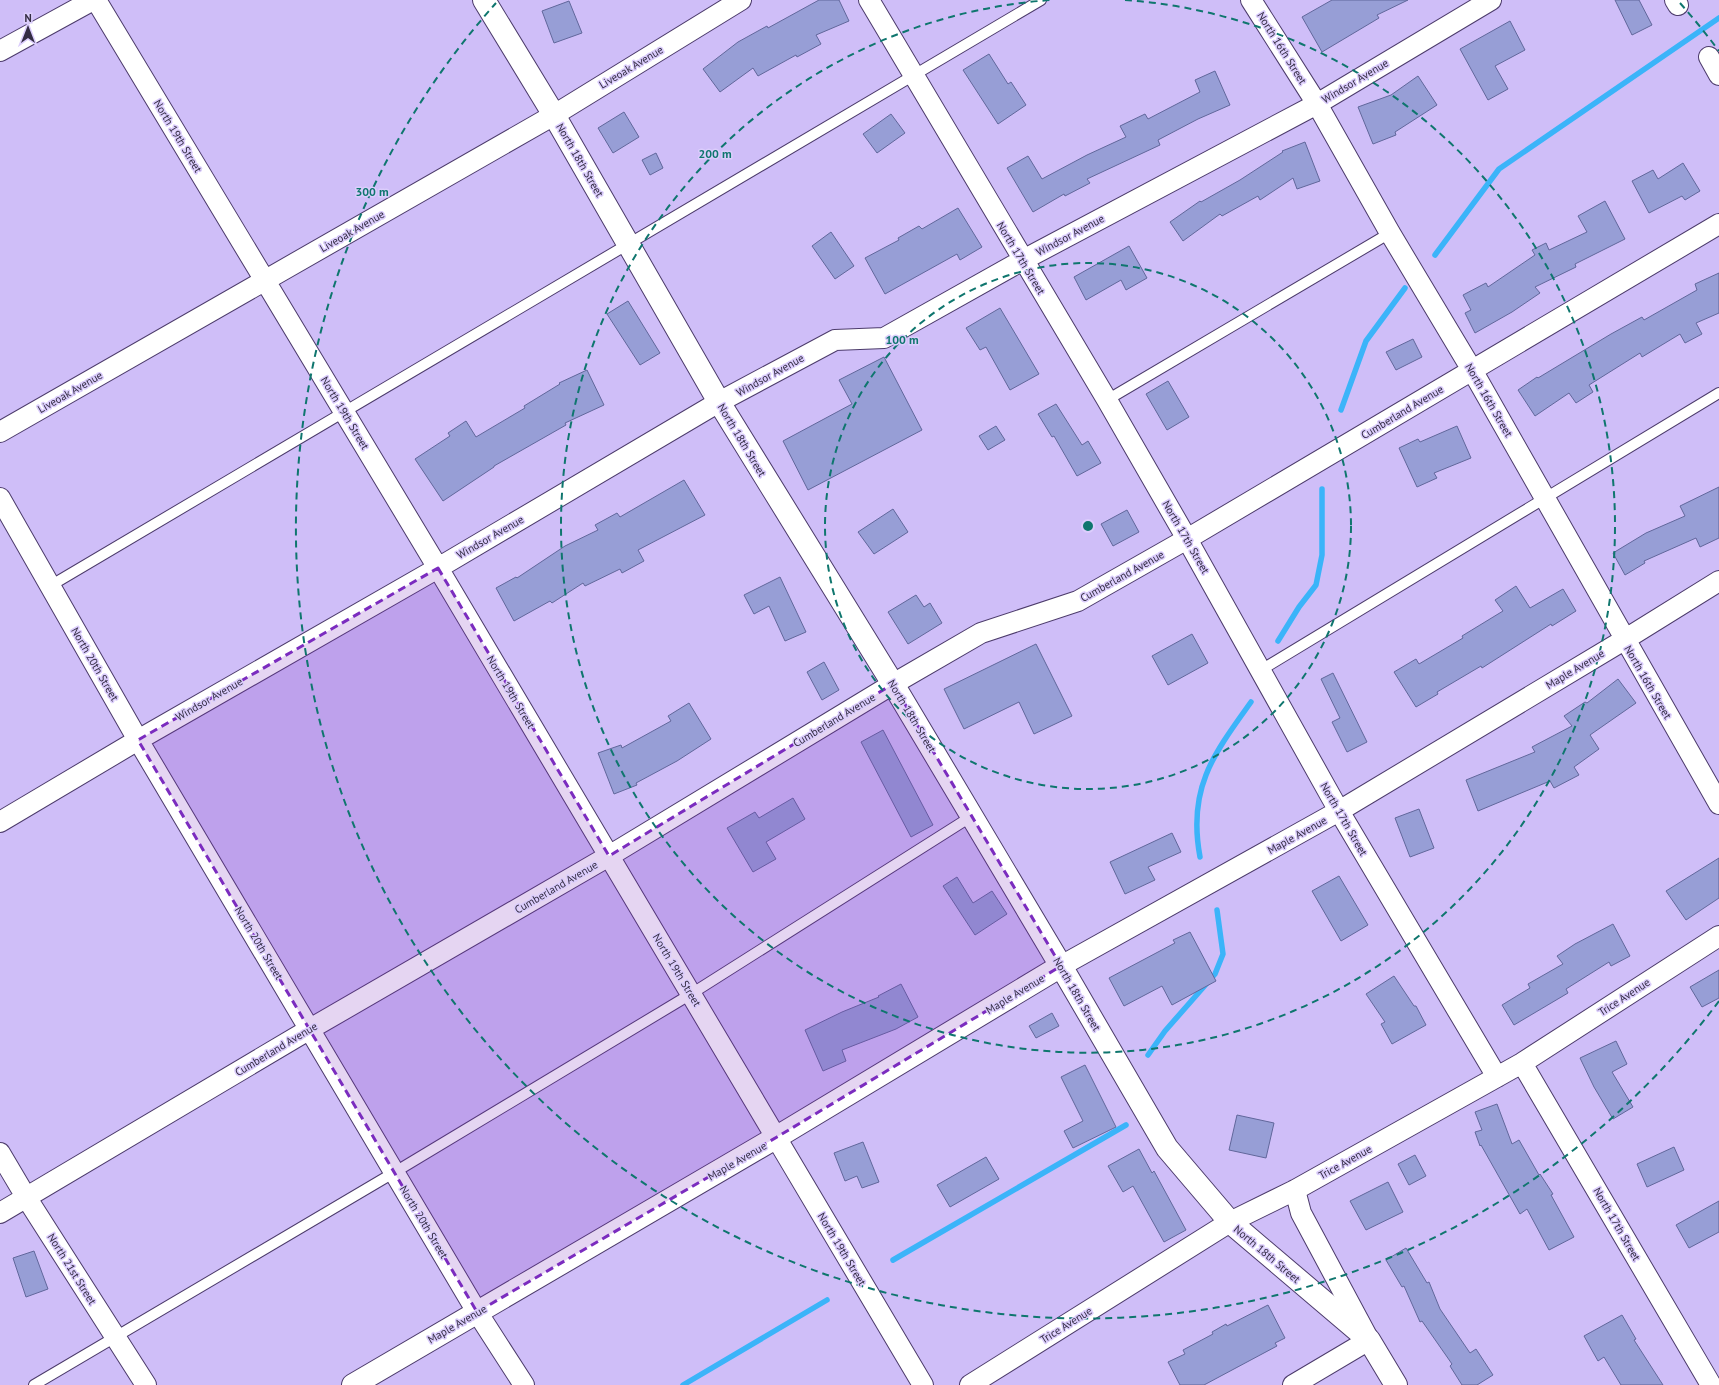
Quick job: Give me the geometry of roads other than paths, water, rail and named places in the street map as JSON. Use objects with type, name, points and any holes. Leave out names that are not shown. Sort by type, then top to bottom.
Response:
[{"type":"main road","name":"North 18th Street","points":[[484,0],[554,115],[719,402],[893,684],[1061,966],[1167,1148],[1230,1222],[1369,1340],[1396,1385]]},
{"type":"main road","name":"Maple Avenue","points":[[353,1385],[777,1138],[1061,966]]},
{"type":"street","points":[[0,51],[93,0]]},
{"type":"street","name":"North 19th Street","points":[[96,0],[438,568],[923,1385]]},
{"type":"street","name":"Liveoak Avenue","points":[[0,432],[554,115],[741,0]]},
{"type":"street","name":"North 17th Street","points":[[869,0],[1022,260],[1107,400],[1261,670],[1339,811],[1497,1077]]},
{"type":"street","name":"North 16th Street","points":[[1251,0],[1317,104],[1390,233],[1472,370],[1624,640],[1719,804]]},
{"type":"street","name":"Windsor Avenue","points":[[0,822],[138,740],[438,568],[719,402],[835,340],[884,338],[1022,260],[1317,104],[1491,0]]},
{"type":"street","points":[[1709,57],[1719,75]]},
{"type":"street","name":"Cumberland Avenue","points":[[0,1213],[310,1029],[609,856],[893,684],[981,634],[1078,601],[1187,539],[1719,224]]},
{"type":"street","name":"North 20th Street","points":[[0,498],[138,740],[477,1312],[524,1385]]},
{"type":"street","name":"Maple Avenue","points":[[1061,966],[1339,811],[1624,640],[1719,581]]},
{"type":"street","name":"Trice Avenue","points":[[970,1385],[1230,1222],[1295,1190],[1522,1063],[1719,936]]},
{"type":"street","name":"North 17th Street","points":[[1522,1063],[1711,1385]]},
{"type":"street","name":"North 21st Street","points":[[0,1153],[26,1197],[146,1385]]},
{"type":"street","points":[[1293,1385],[1369,1340],[1301,1213],[1295,1190]]},
{"type":"lane","points":[[50,586],[629,246],[1041,0]]},
{"type":"lane","points":[[1107,400],[1390,233]]},
{"type":"lane","points":[[1261,670],[1719,393]]},
{"type":"lane","points":[[34,1385],[395,1172],[691,994],[972,816]]},
{"type":"waterway","points":[[1435,255],[1499,169],[1719,18]]},
{"type":"waterway","points":[[1341,410],[1366,341],[1405,288]]},
{"type":"waterway","points":[[1278,641],[1299,607],[1316,585],[1322,555],[1322,489]]},
{"type":"waterway","points":[[1200,857],[1197,836],[1197,815],[1200,795],[1206,775],[1220,747],[1251,702]]},
{"type":"waterway","points":[[1148,1055],[1165,1031],[1215,974],[1223,954],[1217,910]]},
{"type":"waterway","points":[[893,1260],[1126,1125]]},
{"type":"waterway","points":[[683,1385],[827,1300]]}]
